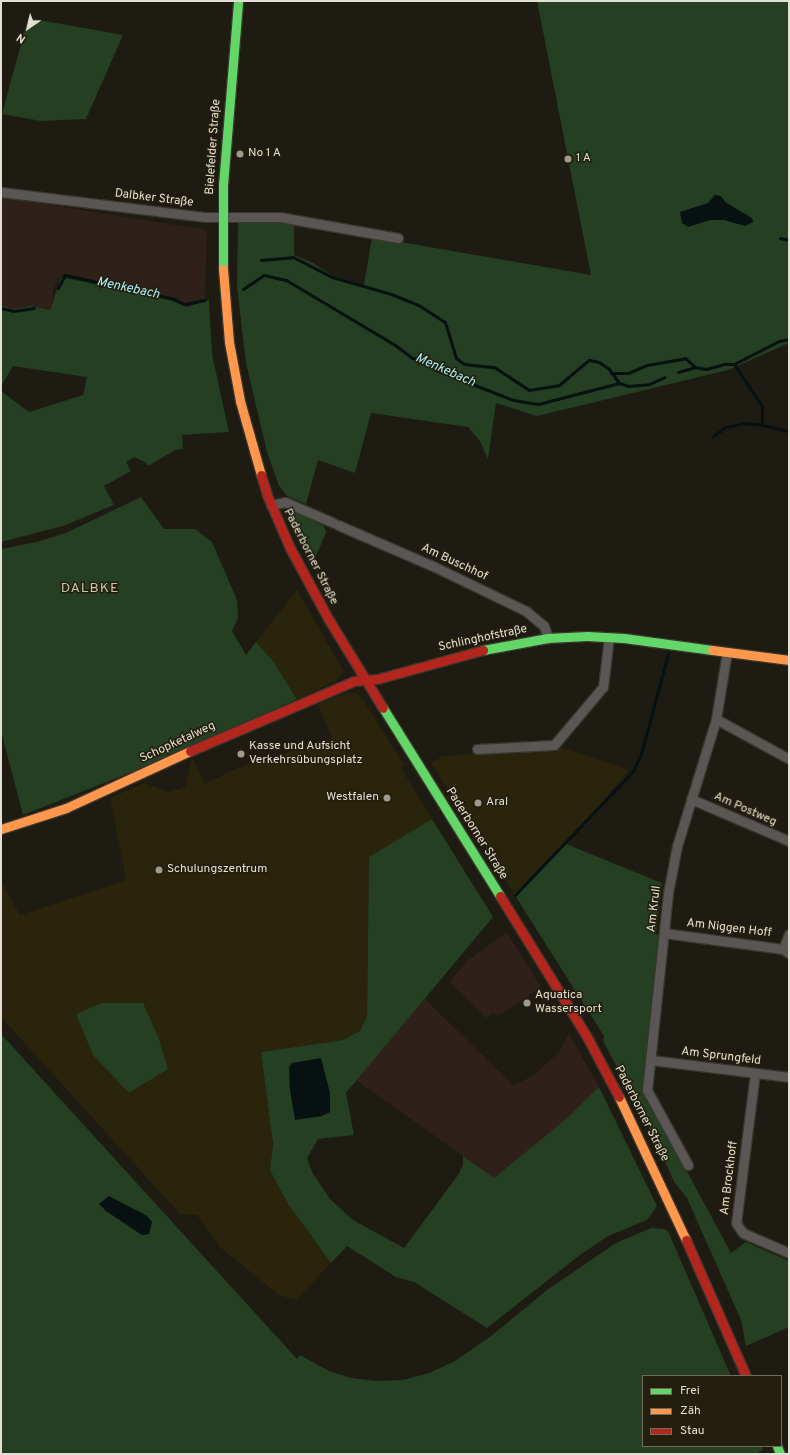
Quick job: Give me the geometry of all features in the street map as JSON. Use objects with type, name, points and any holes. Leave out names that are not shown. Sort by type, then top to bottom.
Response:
[{"type":"main road","name":"Bielefelder Straße","points":[[223,294],[222,217],[228,107],[238,1]]},
{"type":"main road","name":"Paderborner Straße","points":[[223,294],[240,401],[252,451],[271,505],[304,576],[365,680],[565,1002],[609,1076],[639,1135],[746,1375]]},
{"type":"main road","name":"Schlinghofstraße","points":[[365,680],[488,649],[548,638],[609,637],[789,660]]},
{"type":"main road","name":"Schopketalweg","points":[[1,829],[66,808],[226,734],[354,681],[365,680]]},
{"type":"street","name":"Dalbker Straße","points":[[1,192],[127,209],[222,217],[280,217],[398,238]]},
{"type":"street","name":"Am Buschhof","points":[[271,505],[285,502],[442,570],[526,611],[544,626],[548,638]]},
{"type":"street","points":[[477,749],[554,745],[603,687],[609,637]]},
{"type":"street","name":"Am Krull","points":[[688,1165],[647,1090],[664,933],[677,846],[716,719],[727,652]]},
{"type":"street","points":[[716,719],[789,760]]},
{"type":"street","name":"Am Postweg","points":[[691,799],[789,841]]},
{"type":"street","name":"Am Niggen Hoff","points":[[664,933],[786,951]]},
{"type":"street","points":[[786,951],[789,934]]},
{"type":"street","name":"Am Sprungfeld","points":[[651,1060],[789,1077]]},
{"type":"street","name":"Am Brockhoff","points":[[755,1073],[736,1223],[743,1233],[789,1253]]},
{"type":"shaded area","points":[[715,195],[721,196],[725,202],[752,218],[753,222],[745,226],[724,220],[710,220],[688,227],[682,223],[680,212],[708,203]]},
{"type":"shaded area","points":[[1,197],[207,230],[205,300],[188,306],[171,299],[62,275],[58,278],[54,289],[50,310],[30,306],[12,309],[1,305]]},
{"type":"shaded area","points":[[297,590],[343,670],[342,674],[335,682],[297,699],[273,661],[256,642]]},
{"type":"shaded area","points":[[349,692],[360,695],[404,765],[401,768],[432,819],[369,857],[367,1016],[360,1031],[343,1040],[261,1052],[273,1144],[270,1170],[288,1204],[331,1263],[296,1300],[279,1295],[221,1248],[197,1215],[180,1214],[1,1017],[1,881],[20,915],[126,880],[110,798],[144,783],[170,792],[185,787],[192,757],[205,784],[237,768],[332,739],[318,704]]},
{"type":"shaded area","points":[[564,748],[629,770],[566,844],[514,894],[431,763],[443,756]]},
{"type":"shaded area","points":[[507,932],[541,987],[498,1016],[493,1012],[486,1018],[449,982],[467,961]]},
{"type":"shaded area","points":[[424,998],[513,1085],[533,1076],[559,1052],[569,1033],[599,1087],[567,1118],[494,1178],[356,1080]]},
{"type":"shaded area","points":[[321,1058],[330,1093],[330,1112],[322,1116],[295,1120],[290,1090],[289,1067],[292,1063]]},
{"type":"shaded area","points":[[109,1196],[147,1216],[152,1222],[149,1234],[142,1235],[106,1211],[99,1204]]},
{"type":"green space","points":[[537,1],[789,1],[789,343],[728,370],[537,416],[496,403],[488,459],[480,441],[468,427],[371,413],[355,473],[318,460],[306,504],[287,496],[279,486],[267,452],[246,363],[237,287],[238,222],[275,220],[294,223],[294,255],[313,263],[333,276],[364,285],[372,237],[591,275]]},
{"type":"green space","points":[[28,18],[123,35],[86,119],[41,121],[2,114]]},
{"type":"green space","points":[[61,277],[170,300],[187,307],[209,300],[212,354],[229,432],[182,435],[183,449],[175,450],[148,466],[145,462],[134,457],[126,462],[131,471],[104,486],[114,505],[63,526],[1,542],[1,391],[29,412],[83,395],[87,377],[13,366],[1,386],[1,305],[12,309],[30,306],[50,310]]},
{"type":"green space","points":[[141,497],[164,529],[195,529],[212,542],[237,600],[238,618],[232,631],[246,655],[256,642],[273,661],[297,699],[142,768],[23,815],[1,731],[1,549],[37,542],[68,532]]},
{"type":"green space","points":[[294,511],[324,526],[326,533],[315,558],[290,513]]},
{"type":"green space","points":[[432,819],[493,917],[346,1093],[354,1135],[318,1139],[307,1158],[312,1172],[330,1199],[353,1220],[404,1248],[458,1175],[463,1165],[463,1156],[494,1178],[567,1118],[599,1087],[657,1206],[647,1220],[608,1236],[580,1255],[487,1328],[414,1282],[396,1277],[347,1246],[331,1263],[288,1204],[270,1170],[273,1144],[261,1052],[343,1040],[360,1031],[367,1016],[369,857]]},
{"type":"green space","points":[[566,844],[662,883],[656,934],[660,936],[643,1090],[731,1253],[746,1242],[789,1261],[789,1327],[746,1346],[741,1320],[687,1198],[675,1183],[641,1112],[603,1041],[604,1036],[514,894]]},
{"type":"green space","points":[[102,1003],[143,1003],[159,1039],[168,1069],[129,1093],[93,1055],[76,1014]]},
{"type":"green space","points":[[1,1034],[297,1359],[300,1355],[329,1371],[351,1378],[377,1381],[403,1380],[429,1373],[455,1361],[491,1336],[547,1290],[616,1243],[651,1228],[664,1229],[668,1231],[731,1375],[642,1375],[642,1447],[762,1447],[763,1450],[755,1454],[1,1454]],"holes":[[[99,1204],[139,1211],[147,1216],[142,1235]]]},
{"type":"waterway","points":[[780,238],[789,240]]},
{"type":"waterway","name":"Menkebach","points":[[261,260],[293,257],[332,277],[391,294],[420,306],[445,322],[456,358],[464,364],[494,367],[529,390],[559,385],[589,360],[599,362],[609,369],[619,383],[628,386],[649,384],[665,377]]},
{"type":"waterway","name":"Menkebach","points":[[58,288],[65,275],[174,299],[184,304],[205,300]]},
{"type":"waterway","name":"Menkebach","points":[[243,289],[264,275],[286,280],[395,345],[412,358],[427,361],[434,369],[513,400],[538,404],[619,383]]},
{"type":"waterway","name":"Menkebach","points":[[1,308],[13,311],[34,308]]},
{"type":"waterway","name":"Menkebach","points":[[678,372],[695,367],[706,369],[725,364],[734,364],[779,341],[789,339]]},
{"type":"waterway","name":"Menkebach","points":[[611,373],[628,373],[647,365],[685,358],[695,367]]},
{"type":"waterway","points":[[713,436],[726,427],[744,423],[762,425],[762,406],[734,364]]},
{"type":"waterway","points":[[762,425],[789,431]]},
{"type":"waterway","points":[[515,895],[633,771],[641,754],[668,654]]},
{"type":"traffic: fast","points":[[223,269],[223,185],[238,1]]},
{"type":"traffic: fast","points":[[483,650],[548,638],[587,636],[624,638],[712,650]]},
{"type":"traffic: fast","points":[[383,708],[500,896]]},
{"type":"traffic: fast","points":[[777,1447],[780,1454]]},
{"type":"traffic: slow","points":[[223,269],[229,342],[240,401],[261,475]]},
{"type":"traffic: slow","points":[[712,650],[789,660]]},
{"type":"traffic: slow","points":[[1,829],[66,808],[190,751]]},
{"type":"traffic: slow","points":[[619,1097],[686,1240]]},
{"type":"traffic: jam","points":[[261,475],[267,495],[290,548],[329,620],[383,708]]},
{"type":"traffic: jam","points":[[190,751],[354,681],[377,679],[483,650]]},
{"type":"traffic: jam","points":[[500,896],[586,1035],[619,1097]]},
{"type":"traffic: jam","points":[[686,1240],[746,1375]]},
{"type":"place","name":"No 1 A","points":[[240,154]]},
{"type":"place","name":"1 A","points":[[568,159]]},
{"type":"place","name":"Kasse und Aufsicht Verkehrsübungsplatz","points":[[241,754]]},
{"type":"place","name":"Westfalen","points":[[387,798]]},
{"type":"place","name":"Aral","points":[[478,803]]},
{"type":"place","name":"Schulungszentrum","points":[[159,870]]},
{"type":"place","name":"Aquatica Wassersport","points":[[527,1003]]},
{"type":"district","name":"DALBKE","points":[[90,589]]}]
